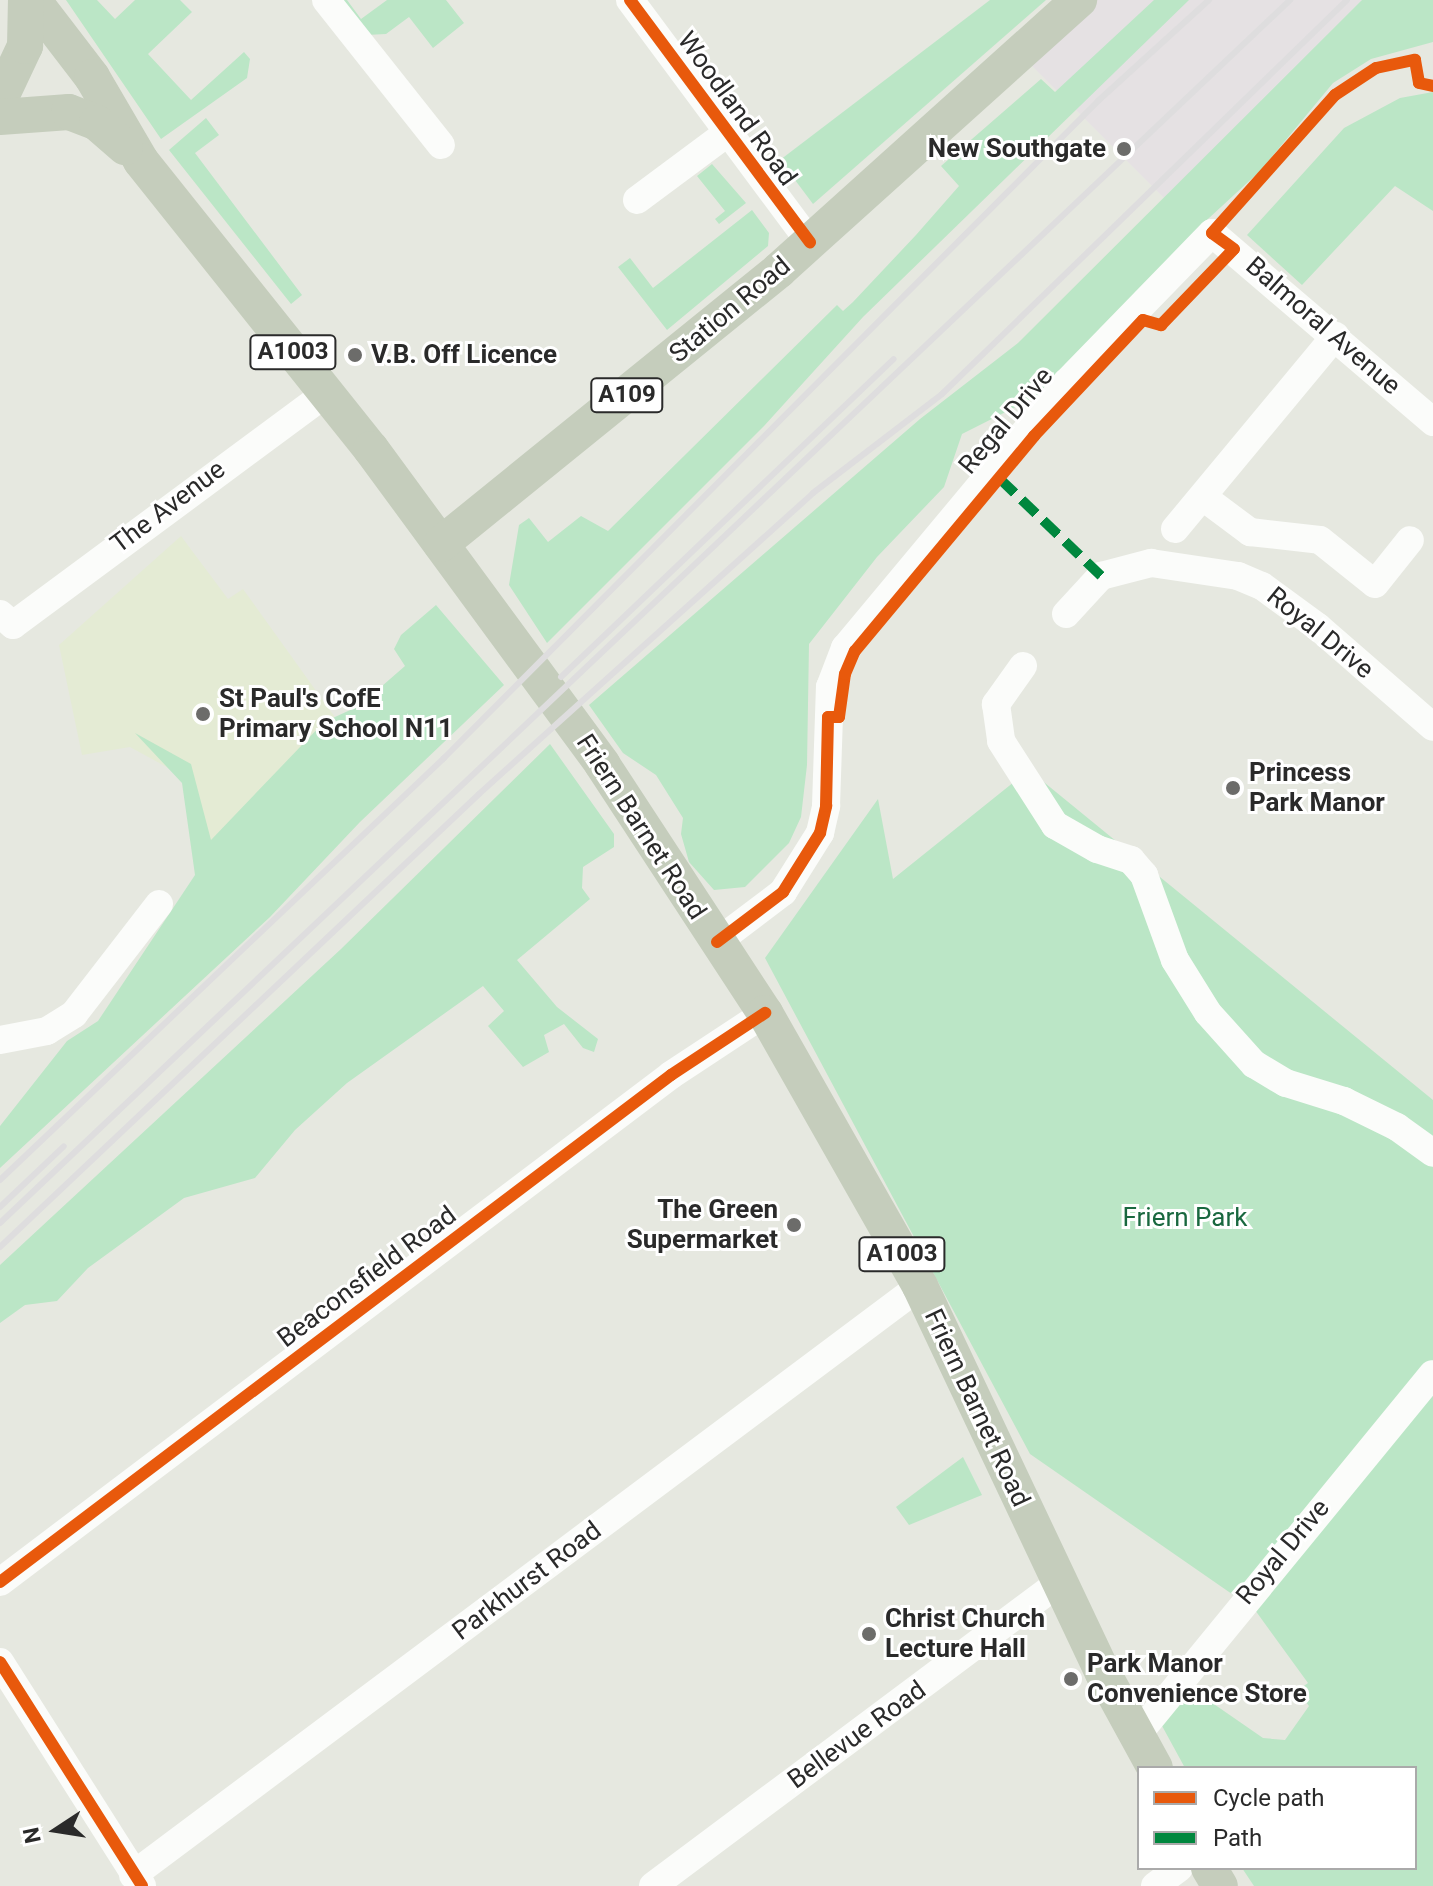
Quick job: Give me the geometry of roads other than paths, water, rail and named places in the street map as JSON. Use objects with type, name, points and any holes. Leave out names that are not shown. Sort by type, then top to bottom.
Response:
[{"type":"main road","points":[[0,99],[25,46],[26,0]]},
{"type":"main road","name":"Friern Barnet Road","points":[[33,0],[92,77],[141,161],[326,393],[602,764],[765,1013],[920,1286],[1060,1582],[1154,1766]]},
{"type":"main road","name":"Station Road","points":[[441,544],[810,242],[1079,0]]},
{"type":"main road","name":"Friern Barnet Road","points":[[0,117],[69,112],[97,123],[141,161]]},
{"type":"street","points":[[326,0],[441,145]]},
{"type":"street","name":"Woodland Road","points":[[630,0],[726,134],[810,242]]},
{"type":"street","points":[[637,200],[726,134]]},
{"type":"street","name":"Balmoral Avenue","points":[[1212,233],[1429,411]]},
{"type":"street","name":"Regal Drive","points":[[717,942],[783,892],[820,833],[826,806],[830,687],[845,648],[1067,382],[1212,233]]},
{"type":"street","points":[[1175,529],[1335,336]]},
{"type":"street","name":"The Avenue","points":[[7,619],[326,393]]},
{"type":"street","points":[[1203,497],[1250,532],[1320,540],[1375,584],[1410,540]]},
{"type":"street","name":"Royal Drive","points":[[1066,614],[1101,576],[1151,563],[1238,576],[1262,586],[1318,627],[1433,727]]},
{"type":"street","points":[[1023,666],[996,704],[1001,741],[1055,825],[1097,849],[1131,860],[1144,875],[1175,960],[1208,1013],[1254,1064],[1286,1083],[1344,1101],[1397,1127],[1433,1153]]},
{"type":"street","points":[[0,1040],[47,1031],[74,1014],[159,904]]},
{"type":"street","name":"Beaconsfield Road","points":[[0,1582],[647,1093],[765,1013]]},
{"type":"street","name":"Parkhurst Road","points":[[137,1880],[920,1286]]},
{"type":"street","name":"Royal Drive","points":[[1138,1734],[1433,1374]]},
{"type":"street","name":"Bellevue Road","points":[[653,1886],[1060,1582]]},
{"type":"street","points":[[0,1662],[137,1880]]},
{"type":"street","points":[[1155,1886],[1176,1870]]},
{"type":"railway","points":[[0,1180],[444,758],[1098,101],[1209,0]]},
{"type":"railway","points":[[0,1223],[1290,0]]},
{"type":"railway","points":[[0,1247],[479,794],[813,493],[942,394],[1347,0]]},
{"type":"railway","points":[[561,677],[894,359]]},
{"type":"railway","points":[[0,1207],[64,1146]]},
{"type":"place","name":"New Southgate","points":[[1124,149]]},
{"type":"place","name":"V.B. Off Licence","points":[[355,355]]},
{"type":"place","name":"St Paul's CofE Primary School N11","points":[[203,714]]},
{"type":"place","name":"Princess Park Manor","points":[[1233,788]]},
{"type":"place","name":"The Green Supermarket","points":[[794,1225]]},
{"type":"place","name":"Christ Church Lecture Hall","points":[[869,1634]]},
{"type":"place","name":"Park Manor Convenience Store","points":[[1071,1679]]},
{"type":"park label","name":"Friern Park","points":[[1185,1218]]}]
